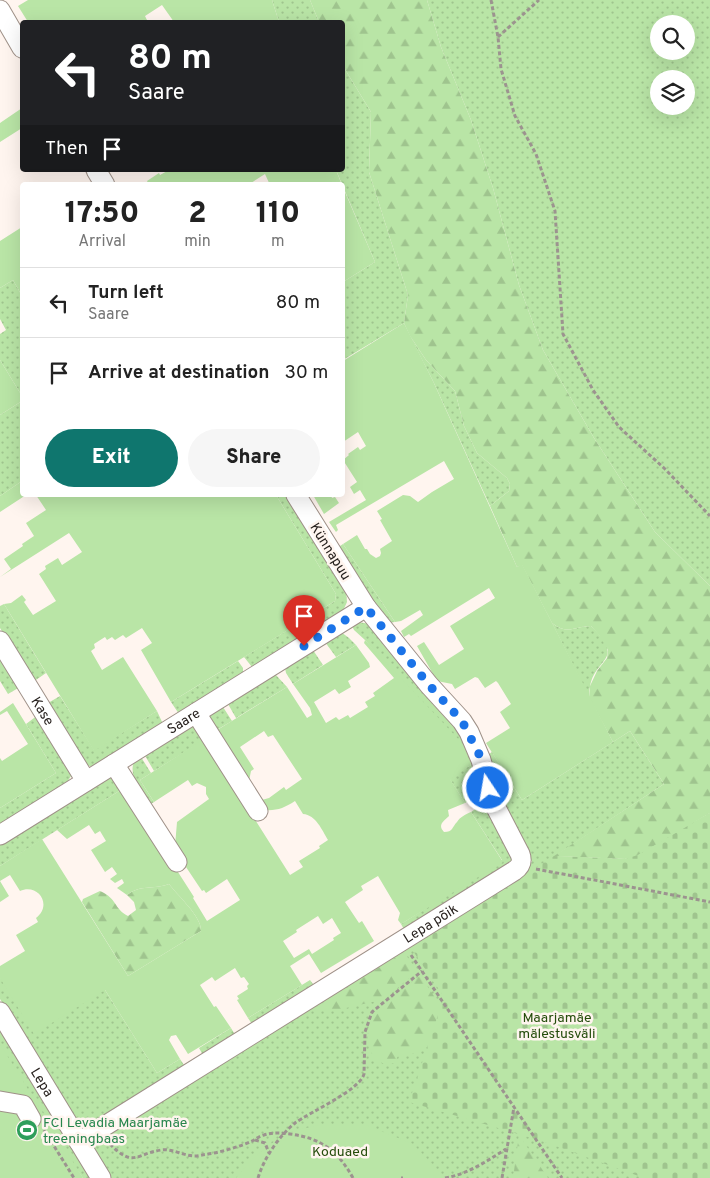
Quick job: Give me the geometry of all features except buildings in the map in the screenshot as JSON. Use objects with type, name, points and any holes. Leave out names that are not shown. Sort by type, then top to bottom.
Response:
[{"type":"street","points":[[0,5],[8,0]]},
{"type":"street","points":[[0,10],[20,45]]},
{"type":"street","name":"Künnapuu","points":[[297,497],[366,607]]},
{"type":"street","points":[[366,607],[429,685],[462,721],[469,732],[482,760],[492,800],[520,854],[522,862],[520,866]]},
{"type":"street","name":"Saare","points":[[0,835],[366,607]]},
{"type":"street","name":"Kase","points":[[0,641],[86,781]]},
{"type":"street","points":[[196,713],[258,811]]},
{"type":"street","points":[[114,764],[177,862]]},
{"type":"street","name":"Lepa põik","points":[[79,1142],[402,942],[520,866]]},
{"type":"street","name":"Lepa","points":[[0,1012],[101,1178]]},
{"type":"street","points":[[0,1101],[23,1105],[31,1119]]},
{"type":"path","points":[[491,0],[498,37],[501,69],[515,116],[536,154],[555,211],[563,334],[593,390],[619,427],[665,469],[710,516]]},
{"type":"path","points":[[498,37],[539,0]]},
{"type":"path","points":[[520,866],[710,902]]},
{"type":"path","points":[[402,942],[562,1178]]},
{"type":"path","points":[[258,1178],[270,1154],[285,1133],[296,1123],[348,1091],[362,1079],[364,1074],[365,1032],[372,1012],[422,971]]},
{"type":"path","points":[[502,1178],[514,1106]]},
{"type":"path","points":[[31,1119],[38,1121],[74,1178]]},
{"type":"path","points":[[97,1130],[120,1154],[132,1158],[163,1150],[187,1156],[202,1156],[254,1140],[264,1134],[285,1133],[314,1138],[339,1158],[352,1178]]},
{"type":"path","points":[[254,1140],[265,1144],[270,1154]]},
{"type":"path","points":[[445,1178],[461,1175],[507,1148]]},
{"type":"green space","points":[[28,0],[272,0],[278,20],[173,20],[162,5],[145,16],[147,20],[27,20],[18,6]]},
{"type":"green space","points":[[272,0],[310,0],[318,20],[278,20]]},
{"type":"green space","points":[[310,0],[427,0],[441,47],[471,120],[493,188],[519,285],[543,350],[594,438],[655,532],[710,586],[710,813],[638,855],[625,859],[554,856],[664,784],[630,731],[613,742],[590,699],[590,686],[597,671],[607,658],[608,650],[591,626],[562,629],[552,623],[522,565],[517,567],[490,506],[509,491],[510,484],[507,478],[477,453],[464,426],[455,391],[426,360],[404,323],[408,295],[369,172],[371,112],[345,69],[345,20],[318,20]]},
{"type":"green space","points":[[427,0],[710,0],[710,586],[655,532],[594,438],[543,350],[519,285],[493,188],[471,120],[441,47]]},
{"type":"green space","points":[[345,69],[371,112],[369,172],[408,295],[404,323],[345,359],[345,281],[375,262],[345,191],[345,182],[341,182],[337,172],[345,172]]},
{"type":"green space","points":[[20,109],[20,129],[0,142],[0,123]]},
{"type":"green space","points":[[165,172],[337,172],[341,182],[269,182],[265,174],[253,182],[148,182],[159,173],[160,175]]},
{"type":"green space","points":[[345,192],[375,262],[345,281]]},
{"type":"green space","points":[[20,228],[20,292],[13,280],[0,288],[0,241]]},
{"type":"green space","points":[[13,280],[20,292],[20,393],[0,360],[0,334],[6,330],[0,319],[0,288]]},
{"type":"green space","points":[[404,323],[433,381],[517,567],[522,564],[613,742],[522,800],[486,743],[510,728],[500,712],[511,704],[498,683],[496,681],[485,688],[478,678],[475,677],[455,689],[452,684],[437,681],[417,646],[424,642],[439,665],[464,649],[450,626],[495,598],[489,588],[411,636],[409,634],[404,637],[401,631],[423,615],[420,610],[401,621],[395,622],[343,544],[357,535],[370,554],[376,558],[380,556],[380,549],[392,541],[377,511],[403,495],[410,496],[418,502],[454,479],[444,461],[336,525],[338,530],[336,532],[329,522],[366,500],[360,490],[354,494],[350,487],[357,482],[345,463],[348,454],[358,447],[360,450],[366,446],[358,432],[345,441],[345,360]]},
{"type":"green space","points":[[410,336],[426,360],[455,391],[464,426],[477,453],[507,478],[510,484],[509,491],[490,506],[433,381]]},
{"type":"green space","points":[[0,360],[20,393],[20,402],[0,415]]},
{"type":"green space","points":[[20,402],[20,482],[0,496],[0,415]]},
{"type":"green space","points":[[20,482],[20,497],[23,497],[0,512],[0,496]]},
{"type":"green space","points":[[37,497],[277,497],[336,594],[335,601],[171,702],[141,650],[152,643],[142,628],[126,638],[123,635],[115,640],[112,637],[107,640],[105,637],[94,644],[95,648],[91,651],[102,670],[123,657],[157,711],[94,751],[4,604],[11,603],[22,595],[26,600],[24,602],[33,615],[56,601],[39,574],[46,569],[45,566],[58,558],[62,565],[82,552],[69,533],[0,577],[11,569],[4,559],[34,536],[26,523],[46,510]]},
{"type":"green space","points":[[277,497],[289,497],[346,590],[347,602],[342,613],[252,667],[244,657],[335,601],[336,594]]},
{"type":"green space","points":[[314,497],[335,497],[339,503],[324,514]]},
{"type":"green space","points":[[343,544],[395,622],[387,623],[337,548]]},
{"type":"green space","points":[[4,604],[46,673],[33,682],[0,628],[0,606]]},
{"type":"green space","points":[[357,622],[371,624],[466,739],[482,794],[465,803],[449,778],[471,765],[365,640],[354,630],[352,626]]},
{"type":"green space","points":[[552,623],[562,629],[591,626],[607,646],[608,653],[606,659],[593,677],[590,699]]},
{"type":"green space","points":[[341,632],[356,645],[336,657],[325,642]]},
{"type":"green space","points":[[365,640],[462,743],[471,765],[450,779],[465,803],[448,810],[449,816],[441,825],[442,830],[444,832],[449,831],[460,819],[471,812],[503,862],[401,924],[398,920],[400,913],[378,876],[361,886],[363,890],[345,902],[359,923],[362,921],[374,941],[321,973],[309,954],[290,966],[302,985],[248,1018],[237,1000],[239,999],[237,996],[248,989],[247,986],[249,984],[244,977],[241,978],[235,968],[215,981],[212,977],[200,985],[214,1007],[216,1006],[231,1028],[188,1054],[176,1035],[171,1036],[169,1040],[180,1059],[157,1073],[105,990],[34,1034],[0,978],[0,966],[25,951],[16,935],[38,922],[36,918],[41,913],[43,902],[41,897],[32,890],[20,891],[10,875],[0,881],[0,866],[42,839],[128,976],[201,931],[198,919],[194,913],[169,884],[137,889],[127,895],[117,888],[124,883],[122,879],[115,883],[110,879],[117,874],[112,867],[105,872],[91,850],[106,841],[100,831],[95,834],[89,825],[67,839],[57,830],[124,788],[194,897],[207,921],[240,900],[227,879],[206,893],[204,890],[202,891],[182,861],[175,846],[177,822],[209,799],[206,794],[206,787],[197,783],[192,786],[188,780],[154,802],[140,780],[204,739],[290,875],[303,867],[299,861],[320,848],[319,846],[328,840],[318,824],[312,817],[303,814],[295,801],[280,808],[264,810],[258,801],[269,798],[284,787],[286,790],[302,779],[273,735],[268,737],[264,731],[240,747],[254,769],[251,771],[249,781],[214,732],[287,687],[307,718],[312,715],[310,708],[293,684],[356,645],[370,667],[348,681],[351,687],[339,694],[335,689],[314,702],[326,723],[336,717],[339,720],[348,715],[350,718],[368,707],[365,702],[375,696],[373,693],[394,678],[364,643]],"holes":[[[318,916],[323,924],[332,918],[341,933],[333,938],[334,940],[312,954],[309,949],[294,958],[283,941]]]},
{"type":"green space","points":[[313,650],[323,665],[293,684],[285,668]]},
{"type":"green space","points":[[0,655],[20,687],[8,694],[0,681]]},
{"type":"green space","points":[[238,661],[243,668],[243,675],[179,714],[171,702]]},
{"type":"green space","points":[[275,674],[287,687],[236,718],[228,704]]},
{"type":"green space","points":[[60,696],[94,750],[157,711],[163,724],[92,767],[85,764],[48,703]]},
{"type":"green space","points":[[13,703],[56,773],[0,808],[0,758],[2,761],[28,744],[7,711],[0,715],[0,712]]},
{"type":"green space","points":[[220,707],[223,707],[232,721],[215,731],[205,718]]},
{"type":"green space","points":[[38,715],[71,770],[71,776],[66,784],[0,826],[0,808],[56,773],[26,724]]},
{"type":"green space","points":[[192,726],[196,727],[204,740],[154,771],[144,754]]},
{"type":"green space","name":"Maarjamäe mälestusväli","points":[[630,731],[664,784],[555,856],[625,859],[710,813],[710,1178],[101,1178],[79,1142],[521,866],[532,862],[499,794],[506,790],[486,756],[492,752],[522,800]]},
{"type":"green space","points":[[141,757],[151,773],[140,780],[154,802],[149,805],[133,773],[134,762]]},
{"type":"green space","points":[[113,776],[124,788],[0,866],[0,843]]},
{"type":"green space","points":[[486,802],[515,861],[406,933],[401,924],[502,860],[471,812]]},
{"type":"green space","points":[[710,813],[710,1178],[644,1178],[542,1141],[409,1102],[444,997],[411,948],[554,856],[625,859],[638,855]]},
{"type":"green space","points":[[0,881],[9,896],[0,902]]},
{"type":"green space","points":[[169,884],[194,913],[198,919],[201,931],[128,976],[82,902],[83,899],[100,891],[110,897],[120,910],[128,916],[136,910],[134,902],[127,895],[137,889]]},
{"type":"green space","points":[[404,952],[417,971],[385,999],[333,1011],[310,1011]]},
{"type":"green space","points":[[420,975],[453,1025],[439,1048],[424,1047],[412,1054],[398,1056],[394,1063],[386,1065],[377,1060],[370,1051],[371,1043],[367,1042],[370,1021],[382,1005]]},
{"type":"green space","points":[[0,978],[105,990],[157,1073],[180,1059],[186,1068],[91,1125],[87,1126],[78,1123],[24,1040],[0,999]]},
{"type":"green space","points":[[310,980],[316,988],[254,1027],[248,1018]]},
{"type":"green space","points":[[0,1023],[93,1178],[83,1178],[0,1060]]},
{"type":"green space","points":[[231,1028],[237,1038],[204,1057],[199,1048]]},
{"type":"green space","name":"FCI Levadia Maarjamäe treeningbaas","points":[[0,1044],[83,1178],[0,1178]]},
{"type":"green space","name":"Koduaed","points":[[319,1125],[366,1125],[413,1144],[445,1178],[236,1178],[252,1159],[285,1133]]},
{"type":"green space","points":[[519,1135],[548,1178],[513,1178]]},
{"type":"place","name":"FCI Levadia Maarjamäe treeningbaas","points":[[27,1130]]},
{"type":"route","points":[[304,646],[366,607],[429,685],[462,721],[476,745],[482,760],[488,788]]}]
